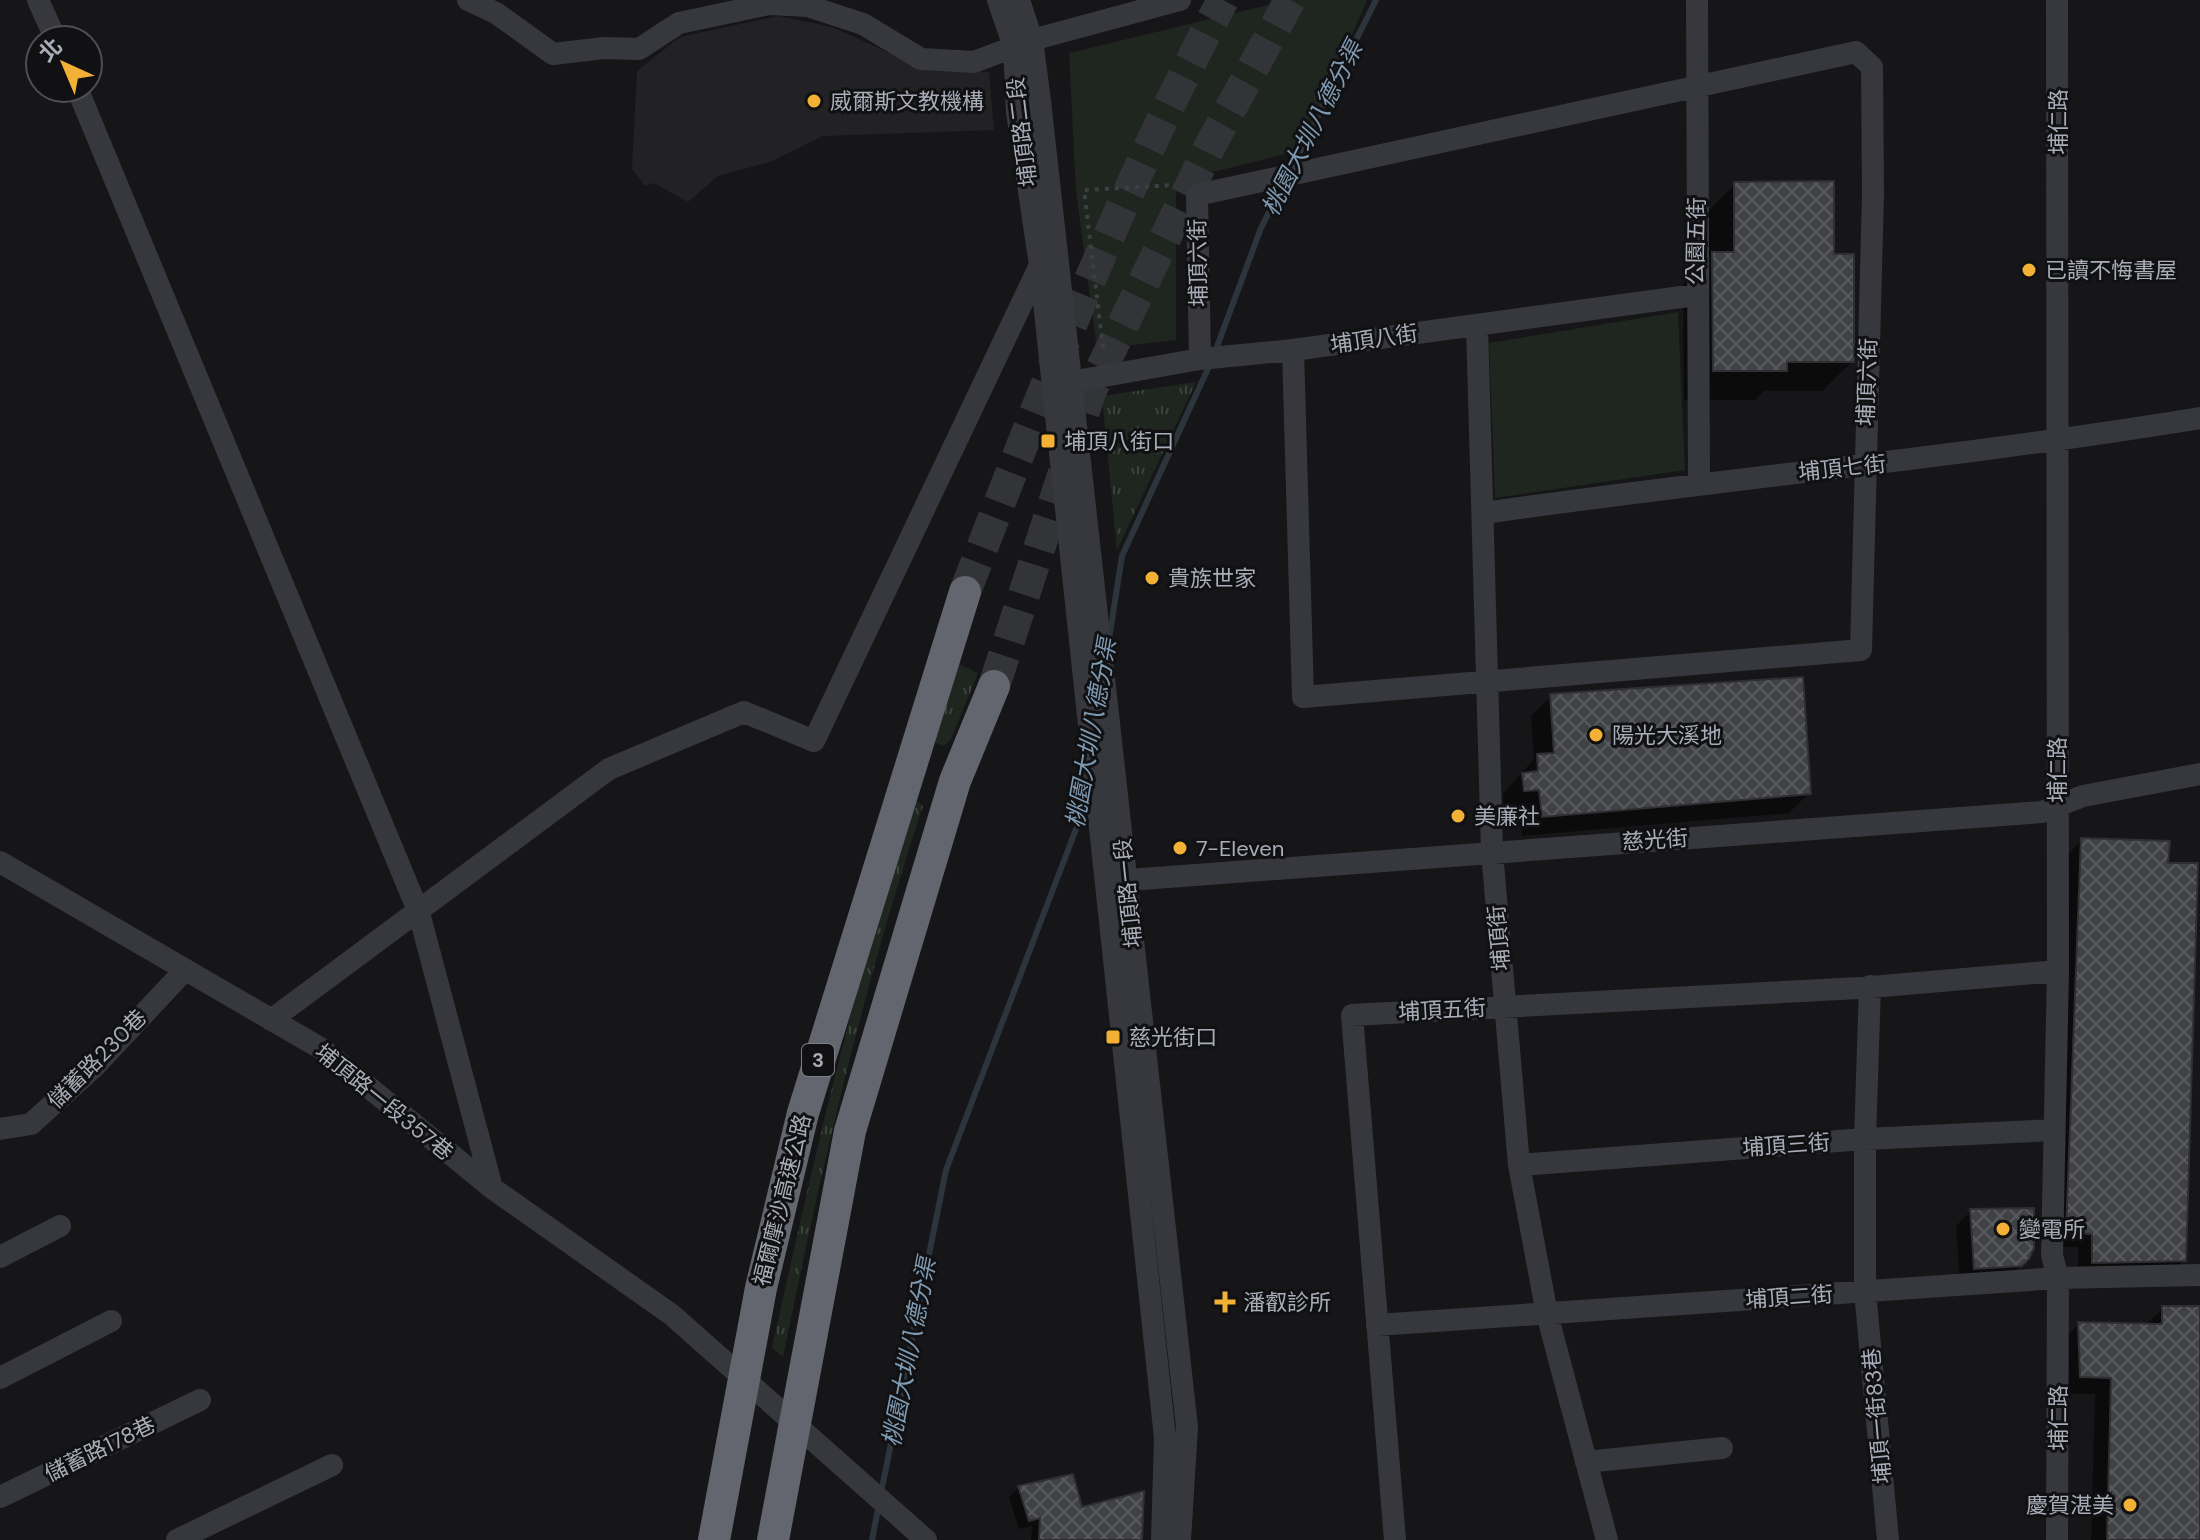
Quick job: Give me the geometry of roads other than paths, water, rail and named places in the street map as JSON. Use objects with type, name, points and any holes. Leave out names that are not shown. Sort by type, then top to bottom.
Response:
[{"type":"highway","name":"福爾摩沙高速公路","points":[[714,1540],[761,1288],[803,1113],[965,592]]},
{"type":"highway","name":"3","points":[[773,1540],[850,1131],[955,781],[994,686]]},
{"type":"highway","points":[[909,772],[955,781]]},
{"type":"street","points":[[38,0],[49,24]]},
{"type":"street","points":[[468,0],[496,13],[553,54],[604,48],[639,49],[679,23],[769,4],[808,6],[863,24],[921,59],[974,62],[1023,44],[1180,0]]},
{"type":"street","name":"埔頂路二段","points":[[998,0],[1023,44],[1017,112],[1040,265]]},
{"type":"street","name":"埔頂路二段","points":[[1019,0],[1023,44],[1056,246]]},
{"type":"street","name":"公園五街","points":[[1697,0],[1699,483]]},
{"type":"street","name":"埔仁路","points":[[2057,0],[2058,971],[2052,1255],[2058,1278],[2057,1540]]},
{"type":"street","name":"埔頂六街","points":[[1200,359],[1197,195],[1856,52],[1872,67],[1873,194],[1861,650],[1303,697],[1293,350]]},
{"type":"street","points":[[84,104],[419,913],[492,1188]]},
{"type":"street","name":"埔頂路一段","points":[[1056,246],[1062,384],[1116,881],[1165,1438],[1162,1540]]},
{"type":"street","points":[[271,1020],[609,769],[744,712],[814,741],[1040,265]]},
{"type":"street","name":"埔頂路一段","points":[[1040,265],[1062,384]]},
{"type":"street","name":"埔頂八街","points":[[1062,384],[1200,359],[1293,350],[1696,295]]},
{"type":"street","name":"埔頂街","points":[[1477,326],[1492,852],[1519,1165],[1547,1314],[1607,1540]]},
{"type":"street","name":"埔頂七街","points":[[1484,513],[1699,483],[1864,467],[2059,441],[2200,418]]},
{"type":"street","name":"慈光街","points":[[1116,881],[2042,812],[2083,796],[2200,774]]},
{"type":"street","name":"埔頂路一段357巷","points":[[0,862],[322,1049],[492,1188],[672,1315],[926,1540]]},
{"type":"street","name":"埔頂路一段","points":[[1116,881],[1187,1427],[1180,1540]]},
{"type":"street","name":"儲蓄路230巷","points":[[1,1127],[31,1124],[95,1066],[185,970]]},
{"type":"street","name":"埔頂五街","points":[[1395,1540],[1352,1015],[1870,986],[2058,971]]},
{"type":"street","name":"埔頂一街83巷","points":[[1870,986],[1865,1139],[1865,1291],[1888,1540]]},
{"type":"street","name":"埔頂三街","points":[[1519,1165],[1865,1139],[2054,1130]]},
{"type":"street","points":[[0,1257],[60,1226]]},
{"type":"street","name":"埔頂二街","points":[[1377,1325],[2058,1278],[2200,1275]]},
{"type":"street","points":[[0,1378],[111,1321]]},
{"type":"street","name":"儲蓄路178巷","points":[[0,1497],[200,1400]]},
{"type":"street","points":[[1586,1462],[1722,1448]]},
{"type":"street","points":[[177,1540],[332,1465]]},
{"type":"waterway","name":"桃園大圳八德分渠","points":[[1292,168],[1376,0]]},
{"type":"waterway","name":"桃園大圳八德分渠","points":[[1215,352],[1261,228],[1285,181]]},
{"type":"waterway","name":"桃園大圳八德分渠","points":[[1109,639],[1122,556],[1211,362]]},
{"type":"waterway","name":"桃園大圳八德分渠","points":[[881,1493],[946,1170],[1081,816],[1086,784]]},
{"type":"waterway","name":"桃園大圳八德分渠","points":[[872,1540],[879,1504]]},
{"type":"tunnel","points":[[965,592],[1054,366],[1117,218],[1223,0]]},
{"type":"tunnel","points":[[994,686],[1091,390],[1210,146],[1290,0]]},
{"type":"place","name":"威爾斯文教機構","points":[[814,101]]},
{"type":"place","name":"已讀不悔書屋","points":[[2029,270]]},
{"type":"place","name":"埔頂八街口","points":[[1048,441]]},
{"type":"place","name":"貴族世家","points":[[1152,578]]},
{"type":"place","name":"陽光大溪地","points":[[1596,735]]},
{"type":"place","name":"美廉社","points":[[1458,816]]},
{"type":"place","name":"7-Eleven","points":[[1180,848]]},
{"type":"place","name":"慈光街口","points":[[1113,1037]]},
{"type":"place","name":"變電所","points":[[2003,1229]]},
{"type":"place","name":"潘叡診所","points":[[1225,1302]]},
{"type":"place","name":"慶賀湛美","points":[[2130,1505]]}]
